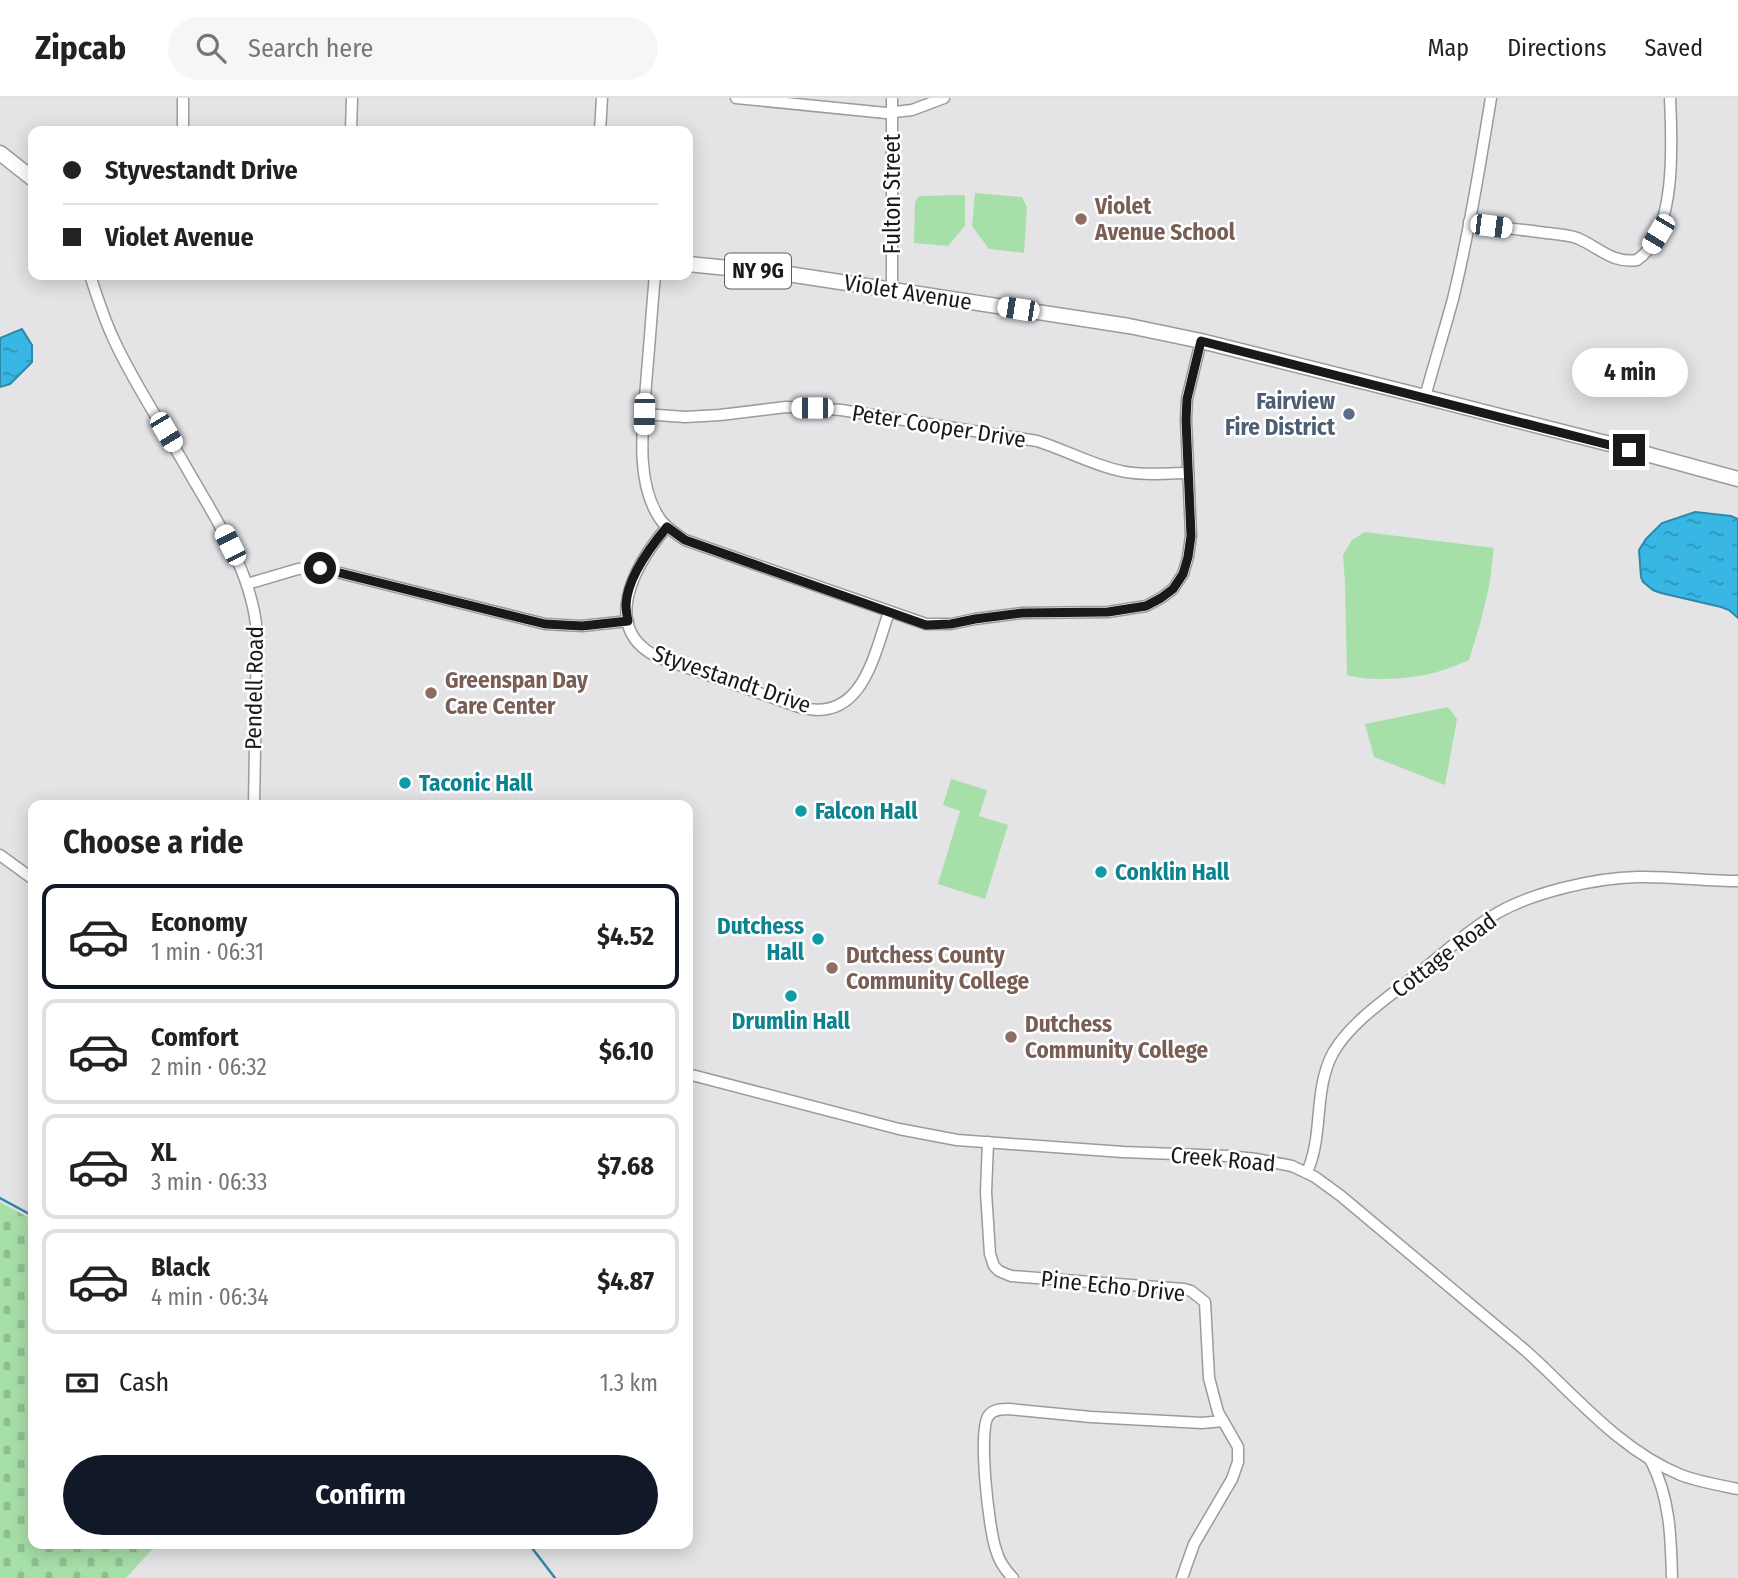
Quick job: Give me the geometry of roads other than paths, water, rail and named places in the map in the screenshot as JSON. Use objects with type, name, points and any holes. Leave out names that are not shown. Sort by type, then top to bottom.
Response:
[{"type":"main road","points":[[0,153],[28,174]]},
{"type":"main road","name":"Violet Avenue","points":[[693,264],[788,274],[1129,326],[1201,341],[1425,397],[1738,480]]},
{"type":"street","points":[[183,98],[183,126]]},
{"type":"street","points":[[351,126],[352,98]]},
{"type":"street","points":[[600,126],[602,98]]},
{"type":"street","points":[[736,98],[892,113],[912,110],[944,98]]},
{"type":"street","name":"Fulton Street","points":[[892,98],[892,289]]},
{"type":"street","points":[[1425,397],[1452,300],[1469,222],[1490,98]]},
{"type":"street","points":[[1469,222],[1566,235],[1609,257],[1637,260],[1649,249],[1665,216],[1671,127],[1670,98]]},
{"type":"street","name":"Pendell Road","points":[[92,280],[121,355],[223,530],[247,584],[257,634],[254,800]]},
{"type":"street","points":[[655,280],[643,460],[649,498],[661,521],[685,540],[926,625],[1022,613],[1108,612],[1146,606],[1173,589],[1183,574],[1191,536],[1187,399],[1201,341]]},
{"type":"street","name":"Peter Cooper Drive","points":[[644,414],[685,417],[786,407],[831,409],[1029,439],[1123,472],[1188,473]]},
{"type":"street","points":[[247,584],[298,569],[320,568],[545,624],[582,626],[628,621],[628,592],[651,545],[667,527]]},
{"type":"street","name":"Styvestandt Drive","points":[[628,621],[640,645],[652,655],[799,707],[820,710],[836,706],[859,689],[889,612]]},
{"type":"street","points":[[0,855],[28,875]]},
{"type":"street","name":"Cottage Road","points":[[1307,1172],[1314,1151],[1324,1079],[1336,1048],[1360,1022],[1481,923],[1530,898],[1594,882],[1639,877],[1738,881]]},
{"type":"street","name":"Creek Road","points":[[693,1075],[913,1133],[943,1138],[1123,1152],[1242,1157],[1284,1163],[1307,1172],[1356,1208],[1534,1358],[1595,1418],[1649,1458],[1680,1474],[1738,1489]]},
{"type":"street","name":"Pine Echo Drive","points":[[988,1142],[987,1206],[990,1254],[994,1266],[1011,1276],[1184,1289],[1202,1297],[1205,1302],[1209,1378],[1223,1422]]},
{"type":"street","points":[[1013,1578],[1000,1562],[990,1528],[984,1441],[986,1420],[996,1409],[1091,1417],[1223,1422],[1238,1447],[1237,1467],[1194,1544],[1182,1578]]},
{"type":"street","points":[[1649,1458],[1664,1493],[1672,1578]]},
{"type":"water","points":[[22,329],[32,345],[32,362],[10,384],[0,387],[0,338]]},
{"type":"water","points":[[1695,512],[1738,519],[1738,618],[1729,610],[1661,593],[1643,582],[1639,550],[1646,539],[1662,523]]},
{"type":"waterway","points":[[0,1198],[28,1213]]},
{"type":"waterway","points":[[533,1549],[555,1578]]},
{"type":"place","name":"Violet Avenue School","points":[[1081,219]]},
{"type":"place","name":"Fairview Fire District","points":[[1349,414]]},
{"type":"place","name":"Greenspan Day Care Center","points":[[431,693]]},
{"type":"place","name":"Taconic Hall","points":[[405,783]]},
{"type":"place","name":"Falcon Hall","points":[[801,811]]},
{"type":"place","name":"Conklin Hall","points":[[1101,872]]},
{"type":"place","name":"Dutchess Hall","points":[[818,939]]},
{"type":"place","name":"Dutchess County Community College","points":[[832,968]]},
{"type":"place","name":"Drumlin Hall","points":[[791,996]]},
{"type":"place","name":"Dutchess Community College","points":[[1011,1037]]}]
